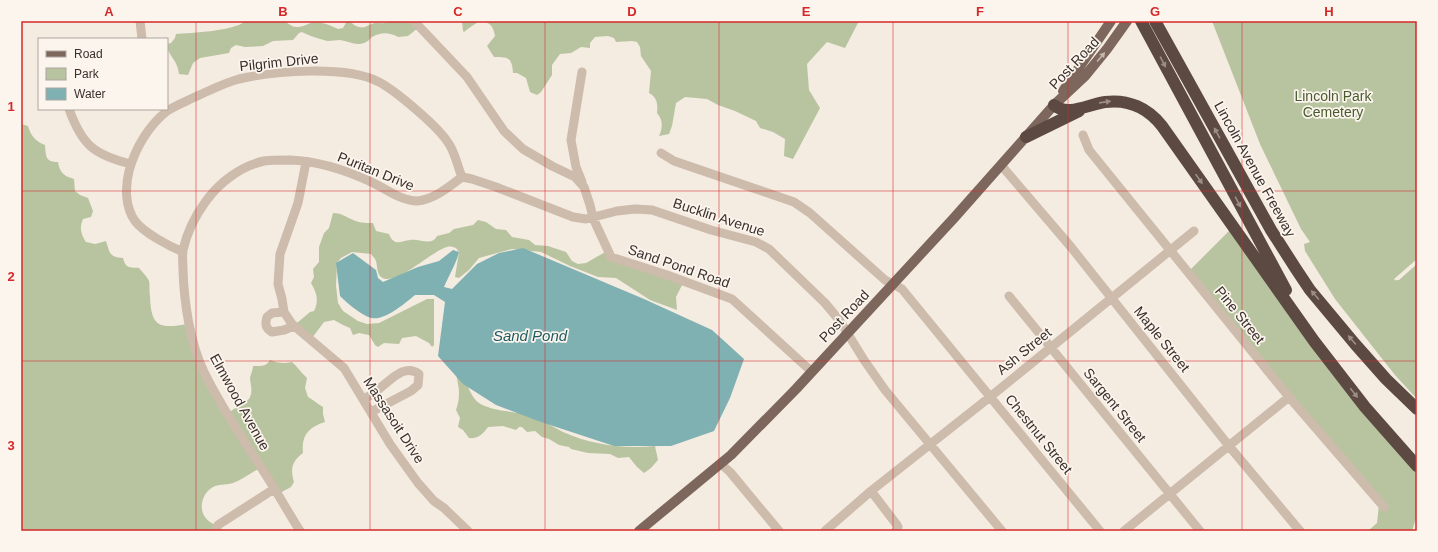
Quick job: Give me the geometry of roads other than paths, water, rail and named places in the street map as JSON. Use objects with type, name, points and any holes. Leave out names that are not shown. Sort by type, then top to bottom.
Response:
[{"type":"highway","name":"Lincoln Avenue Freeway","points":[[1155,21],[1270,230],[1310,290],[1386,379],[1417,409]]},
{"type":"highway","points":[[1143,24],[1274,268],[1331,362]]},
{"type":"highway","points":[[1054,105],[1060,109],[1068,110],[1111,101],[1129,103],[1145,110],[1158,122],[1314,341],[1365,407],[1417,466]]},
{"type":"highway","points":[[1026,137],[1089,105]]},
{"type":"main road","name":"Post Road","points":[[1054,105],[1076,70],[1111,21]]},
{"type":"main road","name":"Post Road","points":[[640,531],[721,464],[812,371],[1001,166],[1054,105],[1085,76],[1127,21]]},
{"type":"street","points":[[140,21],[142,38]]},
{"type":"street","points":[[414,21],[467,77],[504,131],[523,149],[552,166],[575,177],[584,187]]},
{"type":"street","name":"Pilgrim Drive","points":[[168,110],[215,87],[238,79],[292,72],[324,71],[352,73],[379,82],[400,97],[426,119],[447,141],[453,151],[462,177]]},
{"type":"street","name":"Sand Pond Road","points":[[582,72],[571,140],[576,167],[584,187],[593,218],[611,257],[667,275],[732,299],[812,371]]},
{"type":"street","points":[[70,110],[87,144],[98,152],[114,160],[131,164]]},
{"type":"street","name":"Pilgrim Drive","points":[[167,110],[147,132],[137,149],[127,180],[126,195],[129,208],[135,221],[161,241],[183,252]]},
{"type":"street","name":"Pine Street","points":[[1084,135],[1089,150],[1170,251],[1289,397],[1384,507]]},
{"type":"street","name":"Chestnut Street","points":[[661,153],[674,161],[794,202],[810,212],[885,280],[904,290],[1100,531]]},
{"type":"street","name":"Puritan Drive","points":[[183,252],[187,235],[194,217],[210,196],[226,179],[243,168],[265,161],[292,160],[342,170],[368,180],[401,198],[415,201],[428,199],[452,185],[462,177]]},
{"type":"street","name":"Massasoit Drive","points":[[306,162],[298,203],[280,254],[278,284],[284,312],[294,326],[344,368],[390,444],[422,488],[434,501],[444,508],[468,531]]},
{"type":"street","name":"Maple Street","points":[[1001,166],[1052,224],[1229,446],[1300,531]]},
{"type":"street","points":[[462,177],[496,187],[573,217],[586,219],[593,218]]},
{"type":"street","name":"Bucklin Avenue","points":[[593,218],[617,211],[635,209],[652,210],[711,230],[756,242],[769,249],[825,303],[840,321],[876,377],[1002,531]]},
{"type":"street","name":"Ash Street","points":[[825,531],[871,491],[931,445],[1194,230]]},
{"type":"street","name":"Elmwood Avenue","points":[[183,252],[183,281],[187,315],[203,370],[239,434],[300,531]]},
{"type":"street","name":"Sargent Street","points":[[1009,296],[1200,531]]},
{"type":"street","points":[[284,312],[272,313],[267,317],[265,324],[267,329],[272,332],[284,330],[294,326]]},
{"type":"street","points":[[364,399],[379,390],[401,372],[408,370],[415,371],[419,374],[418,385],[411,391],[371,412]]},
{"type":"street","points":[[1124,531],[1289,397]]},
{"type":"street","points":[[721,464],[730,472],[779,531]]},
{"type":"street","points":[[216,531],[218,525],[274,489]]},
{"type":"street","points":[[871,491],[897,525],[898,527],[896,531]]},
{"type":"water","name":"Sand Pond","points":[[523,248],[644,299],[712,330],[744,359],[730,398],[714,431],[671,446],[614,446],[541,422],[496,405],[463,384],[438,356],[445,302],[434,295],[415,295],[394,311],[382,317],[376,318],[371,318],[363,314],[340,296],[336,263],[353,253],[376,270],[378,278],[383,282],[418,267],[439,261],[453,250],[459,252],[444,287],[452,289],[477,264],[499,253]]},
{"type":"park label","name":"Lincoln Park Cemetery","points":[[1333,104]]}]
